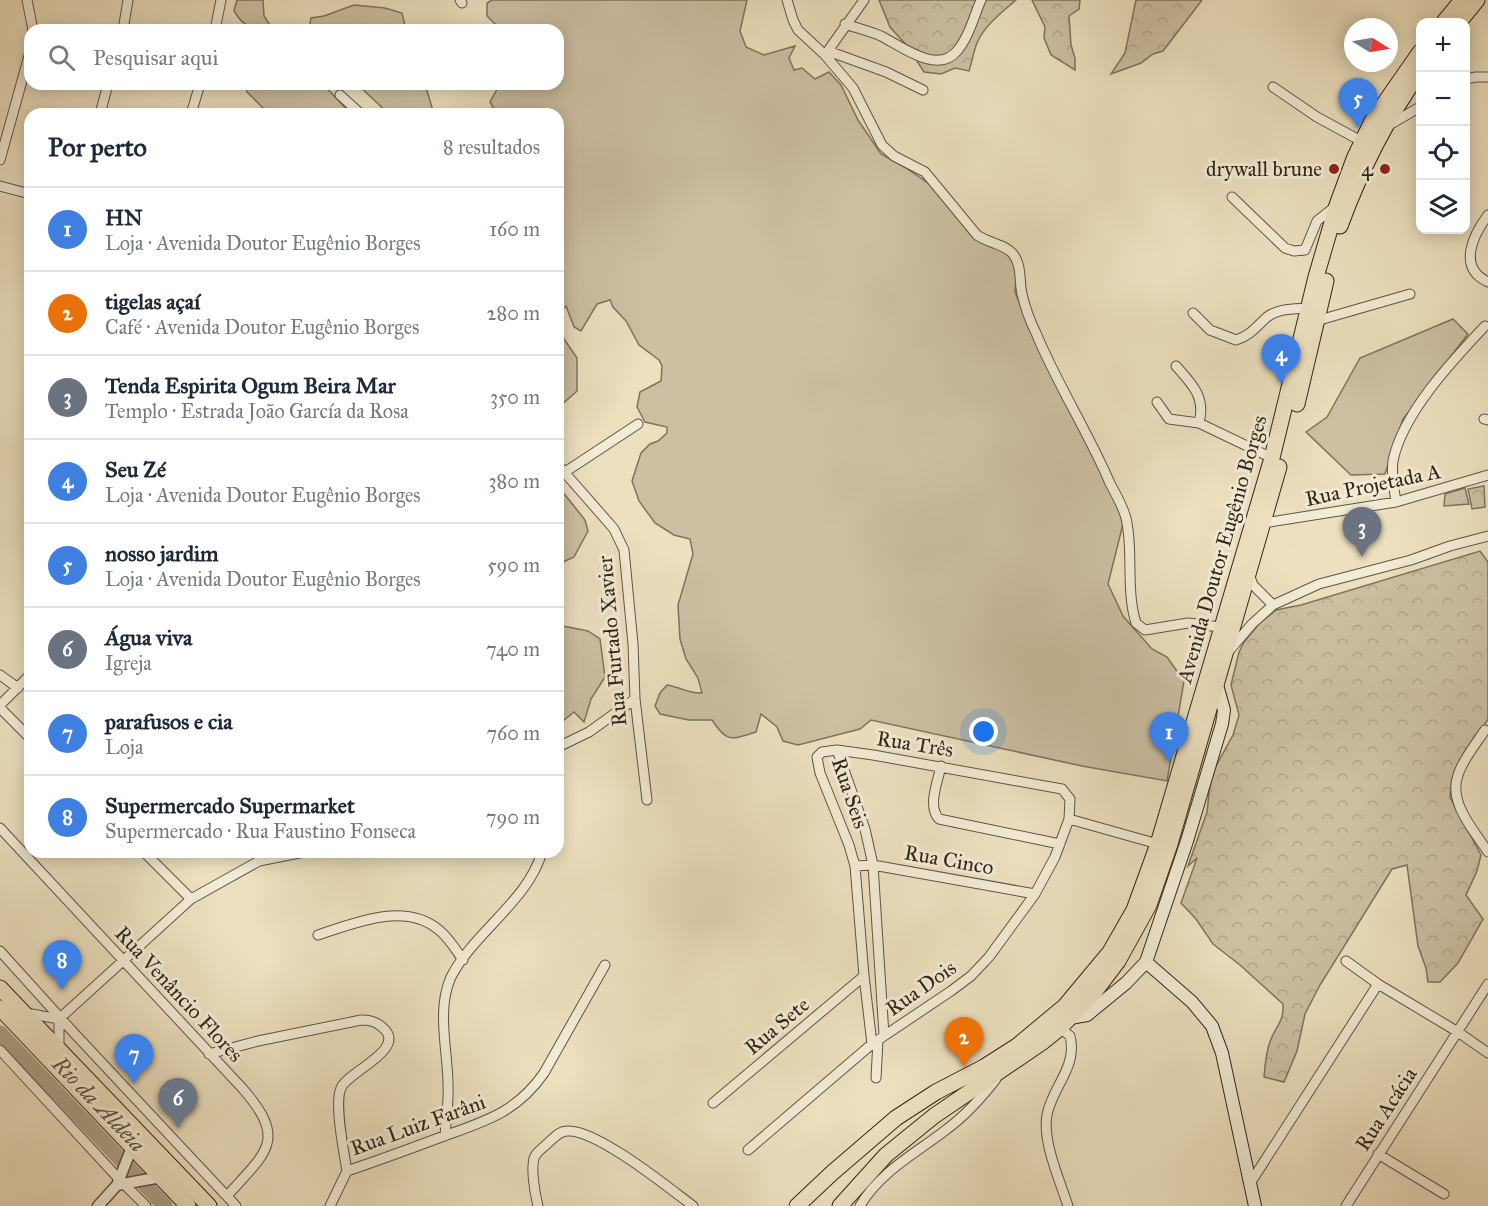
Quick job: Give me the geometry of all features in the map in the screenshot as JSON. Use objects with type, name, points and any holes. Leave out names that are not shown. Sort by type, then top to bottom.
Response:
[{"type":"highway","points":[[1447,18],[1462,0]]},
{"type":"highway","points":[[1462,18],[1477,0]]},
{"type":"highway","name":"Avenida Doutor Eugênio Borges","points":[[840,1206],[886,1155],[934,1116],[1005,1068],[1065,1023],[1096,990],[1118,961],[1149,905],[1170,844],[1217,685],[1294,414],[1312,315],[1337,205],[1372,121],[1416,58]]},
{"type":"highway","name":"Avenida Doutor Eugênio Borges","points":[[797,1206],[867,1142],[907,1111],[1017,1046],[1065,1006],[1093,975],[1134,910],[1158,844],[1338,231],[1365,163],[1384,127],[1416,78]]},
{"type":"highway","points":[[0,988],[209,1206]]},
{"type":"highway","points":[[0,1008],[155,1178],[188,1206]]},
{"type":"highway","points":[[807,1206],[892,1129],[907,1111]]},
{"type":"highway","points":[[834,1206],[868,1165],[886,1155]]},
{"type":"main road","points":[[1065,1023],[1088,1015],[1146,963],[1187,841],[1222,724],[1224,710],[1217,685]]},
{"type":"main road","points":[[1146,963],[1192,1002],[1212,1026],[1222,1053],[1255,1206]]},
{"type":"street","points":[[27,0],[32,24]]},
{"type":"street","points":[[124,24],[128,0]]},
{"type":"street","points":[[216,24],[220,0]]},
{"type":"street","points":[[787,0],[798,30],[827,53],[853,88],[882,145],[894,156],[925,172],[977,235],[1009,250],[1014,255],[1018,263],[1022,293],[1036,333],[1064,395],[1077,414],[1099,459],[1127,522],[1136,623],[1145,630],[1188,623],[1220,627]]},
{"type":"street","points":[[827,53],[845,24],[864,0]]},
{"type":"street","points":[[845,24],[868,31],[923,57],[938,61],[947,59],[957,51],[981,0]]},
{"type":"street","points":[[827,53],[886,72],[923,90]]},
{"type":"street","points":[[0,160],[24,74]]},
{"type":"street","points":[[1470,78],[1488,77]]},
{"type":"street","points":[[1273,87],[1317,117],[1363,142]]},
{"type":"street","points":[[102,108],[106,90]]},
{"type":"street","points":[[193,108],[198,90]]},
{"type":"street","points":[[340,94],[355,108]]},
{"type":"street","points":[[1384,127],[1416,109]]},
{"type":"street","points":[[0,186],[24,192]]},
{"type":"street","points":[[1232,197],[1285,248],[1294,252],[1305,250],[1317,221],[1337,205]]},
{"type":"street","points":[[1488,215],[1479,228],[1470,252],[1472,267],[1480,278],[1488,282]]},
{"type":"street","points":[[1193,313],[1210,330],[1236,340],[1250,334],[1269,316],[1279,311],[1312,315],[1410,294]]},
{"type":"street","points":[[1396,502],[1392,479],[1393,462],[1406,430],[1438,378],[1485,326]]},
{"type":"street","points":[[1176,366],[1192,384],[1199,397],[1202,408],[1199,423]]},
{"type":"street","points":[[1157,402],[1169,419],[1199,423],[1272,458]]},
{"type":"street","points":[[564,466],[638,424]]},
{"type":"street","name":"Rua Furtado Xavier","points":[[564,471],[614,529],[624,550],[633,644],[635,699],[647,800]]},
{"type":"street","name":"Rua Projetada A","points":[[1264,523],[1396,502],[1488,475]]},
{"type":"street","points":[[1223,658],[1252,624],[1273,605],[1319,584],[1412,560],[1488,536]]},
{"type":"street","points":[[1248,572],[1253,585],[1273,605]]},
{"type":"street","points":[[0,675],[18,688]]},
{"type":"street","points":[[24,682],[0,706],[24,732]]},
{"type":"street","points":[[564,744],[589,732],[635,699]]},
{"type":"street","points":[[1485,730],[1457,776],[1456,789],[1462,813],[1488,852]]},
{"type":"street","name":"Rua Três","points":[[837,750],[941,766],[1062,789],[1070,799],[1069,819]]},
{"type":"street","name":"Rua Seis","points":[[876,1078],[878,1040],[873,865],[865,829],[837,750],[822,752],[816,762],[855,866],[864,976],[878,1040]]},
{"type":"street","points":[[941,766],[933,804],[933,811],[939,819],[1060,844]]},
{"type":"street","points":[[1069,819],[1158,844]]},
{"type":"street","name":"Rua Dois","points":[[748,1150],[878,1040],[951,991],[989,957],[1035,894],[1060,844],[1069,819]]},
{"type":"street","name":"Rua Venâncio Flores","points":[[0,828],[24,853]]},
{"type":"street","name":"Rua Venâncio Flores","points":[[28,858],[255,1102],[264,1116],[270,1141],[263,1155],[227,1196]]},
{"type":"street","points":[[150,858],[191,899]]},
{"type":"street","points":[[58,1051],[60,1018],[191,899],[259,861],[274,858]]},
{"type":"street","points":[[445,1136],[448,1086],[444,1008],[450,979],[530,879],[539,858]]},
{"type":"street","name":"Rua Cinco","points":[[855,866],[873,865],[1035,894]]},
{"type":"street","points":[[318,935],[378,918],[410,916],[421,919],[442,932],[463,960]]},
{"type":"street","points":[[0,951],[236,1206]]},
{"type":"street","points":[[1346,961],[1378,984],[1458,1032],[1488,1053]]},
{"type":"street","name":"Rua Luiz Farâni","points":[[330,1206],[347,1171],[481,1124],[504,1113],[533,1089],[605,965]]},
{"type":"street","name":"Rua Sete","points":[[712,1103],[864,976]]},
{"type":"street","points":[[1251,1182],[1378,984]]},
{"type":"street","name":"Rua Acácia","points":[[1346,1206],[1488,984]]},
{"type":"street","points":[[24,1012],[60,1018]]},
{"type":"street","points":[[209,1054],[361,1020],[368,1020],[381,1026],[388,1041],[383,1054],[351,1075],[341,1088],[340,1118],[347,1171]]},
{"type":"street","points":[[1065,1023],[1070,1036],[1072,1055],[1050,1106],[1046,1124],[1048,1139],[1068,1206]]},
{"type":"street","points":[[0,1050],[146,1206]]},
{"type":"street","points":[[860,1206],[866,1196],[886,1175],[966,1113],[1005,1068]]},
{"type":"street","points":[[538,1206],[534,1157],[560,1132],[569,1130],[616,1150],[648,1171],[693,1206]]},
{"type":"street","points":[[98,1206],[123,1181],[130,1151]]},
{"type":"street","points":[[1378,1154],[1444,1194]]},
{"type":"street","points":[[123,1181],[155,1178]]},
{"type":"green space","points":[[237,0],[263,0],[264,16],[269,24],[246,24],[234,11]]},
{"type":"green space","points":[[492,0],[747,0],[740,31],[746,47],[764,55],[795,46],[789,58],[794,70],[802,68],[815,79],[829,72],[841,85],[858,120],[881,154],[938,190],[962,223],[990,247],[1008,251],[1017,270],[1015,292],[1044,361],[1062,398],[1095,455],[1120,512],[1123,524],[1108,584],[1123,616],[1152,649],[1167,657],[1184,681],[1167,781],[1082,766],[871,720],[860,729],[798,745],[783,741],[777,727],[761,714],[756,732],[730,738],[722,733],[712,720],[689,720],[660,714],[655,706],[660,693],[667,685],[702,693],[698,678],[686,659],[680,639],[678,605],[693,554],[690,539],[674,535],[655,523],[639,501],[632,481],[641,453],[667,433],[667,427],[645,422],[637,407],[640,392],[661,381],[662,366],[659,360],[639,345],[626,321],[613,307],[610,300],[597,304],[581,331],[574,327],[566,306],[564,308],[564,108],[494,108],[490,102],[497,90],[564,90],[564,24],[495,24],[487,16],[487,3]]},
{"type":"green space","points":[[879,0],[1016,0],[994,20],[980,37],[969,71],[955,68],[941,74],[924,72],[908,47],[890,27]]},
{"type":"green space","points":[[1032,0],[1080,0],[1079,9],[1069,16],[1075,70],[1051,55],[1044,38],[1045,27]]},
{"type":"green space","points":[[1136,0],[1202,0],[1163,51],[1153,54],[1141,63],[1111,74],[1125,53]]},
{"type":"green space","points":[[354,5],[385,8],[402,13],[405,24],[310,24],[311,18],[324,16]]},
{"type":"green space","points":[[247,90],[329,90],[345,108],[263,108]]},
{"type":"green space","points":[[363,90],[427,90],[432,108],[383,108]]},
{"type":"green space","points":[[1453,319],[1468,334],[1403,419],[1385,474],[1351,475],[1306,432],[1327,417],[1360,358]]},
{"type":"green space","points":[[564,339],[577,358],[577,391],[564,403]]},
{"type":"green space","points":[[1484,486],[1485,507],[1472,509],[1468,489]]},
{"type":"green space","points":[[1465,488],[1469,504],[1444,506],[1445,494]]},
{"type":"green space","points":[[564,494],[585,520],[588,531],[574,557],[564,562]]},
{"type":"green space","points":[[1480,551],[1488,562],[1488,719],[1452,778],[1450,797],[1481,855],[1477,871],[1466,895],[1483,919],[1458,963],[1440,982],[1428,982],[1426,968],[1418,946],[1407,865],[1392,869],[1320,985],[1305,1014],[1297,1051],[1284,1082],[1264,1077],[1268,1048],[1281,1019],[1283,1004],[1213,944],[1196,919],[1181,903],[1197,858],[1188,866],[1207,812],[1211,775],[1233,735],[1239,715],[1231,685],[1239,652],[1259,624],[1276,610],[1301,605]]},
{"type":"green space","points":[[564,626],[588,631],[600,639],[605,677],[591,699],[584,722],[574,712],[564,720]]},
{"type":"waterway","name":"Rio da Aldeia","points":[[0,1033],[165,1206]]},
{"type":"place","name":"nosso jardim","points":[[1358,128]]},
{"type":"place","name":"drywall brune","points":[[1334,169]]},
{"type":"place","name":"4","points":[[1385,169]]},
{"type":"place","name":"Seu Zé","points":[[1281,384]]},
{"type":"place","name":"Tenda Espirita Ogum Beira Mar","points":[[1362,557]]},
{"type":"place","name":"HN","points":[[1169,762]]},
{"type":"place","name":"Supermercado Supermarket","points":[[62,990]]},
{"type":"place","name":"tigelas açaí","points":[[964,1067]]},
{"type":"place","name":"parafusos e cia","points":[[134,1084]]},
{"type":"place","name":"Água viva","points":[[178,1128]]}]
